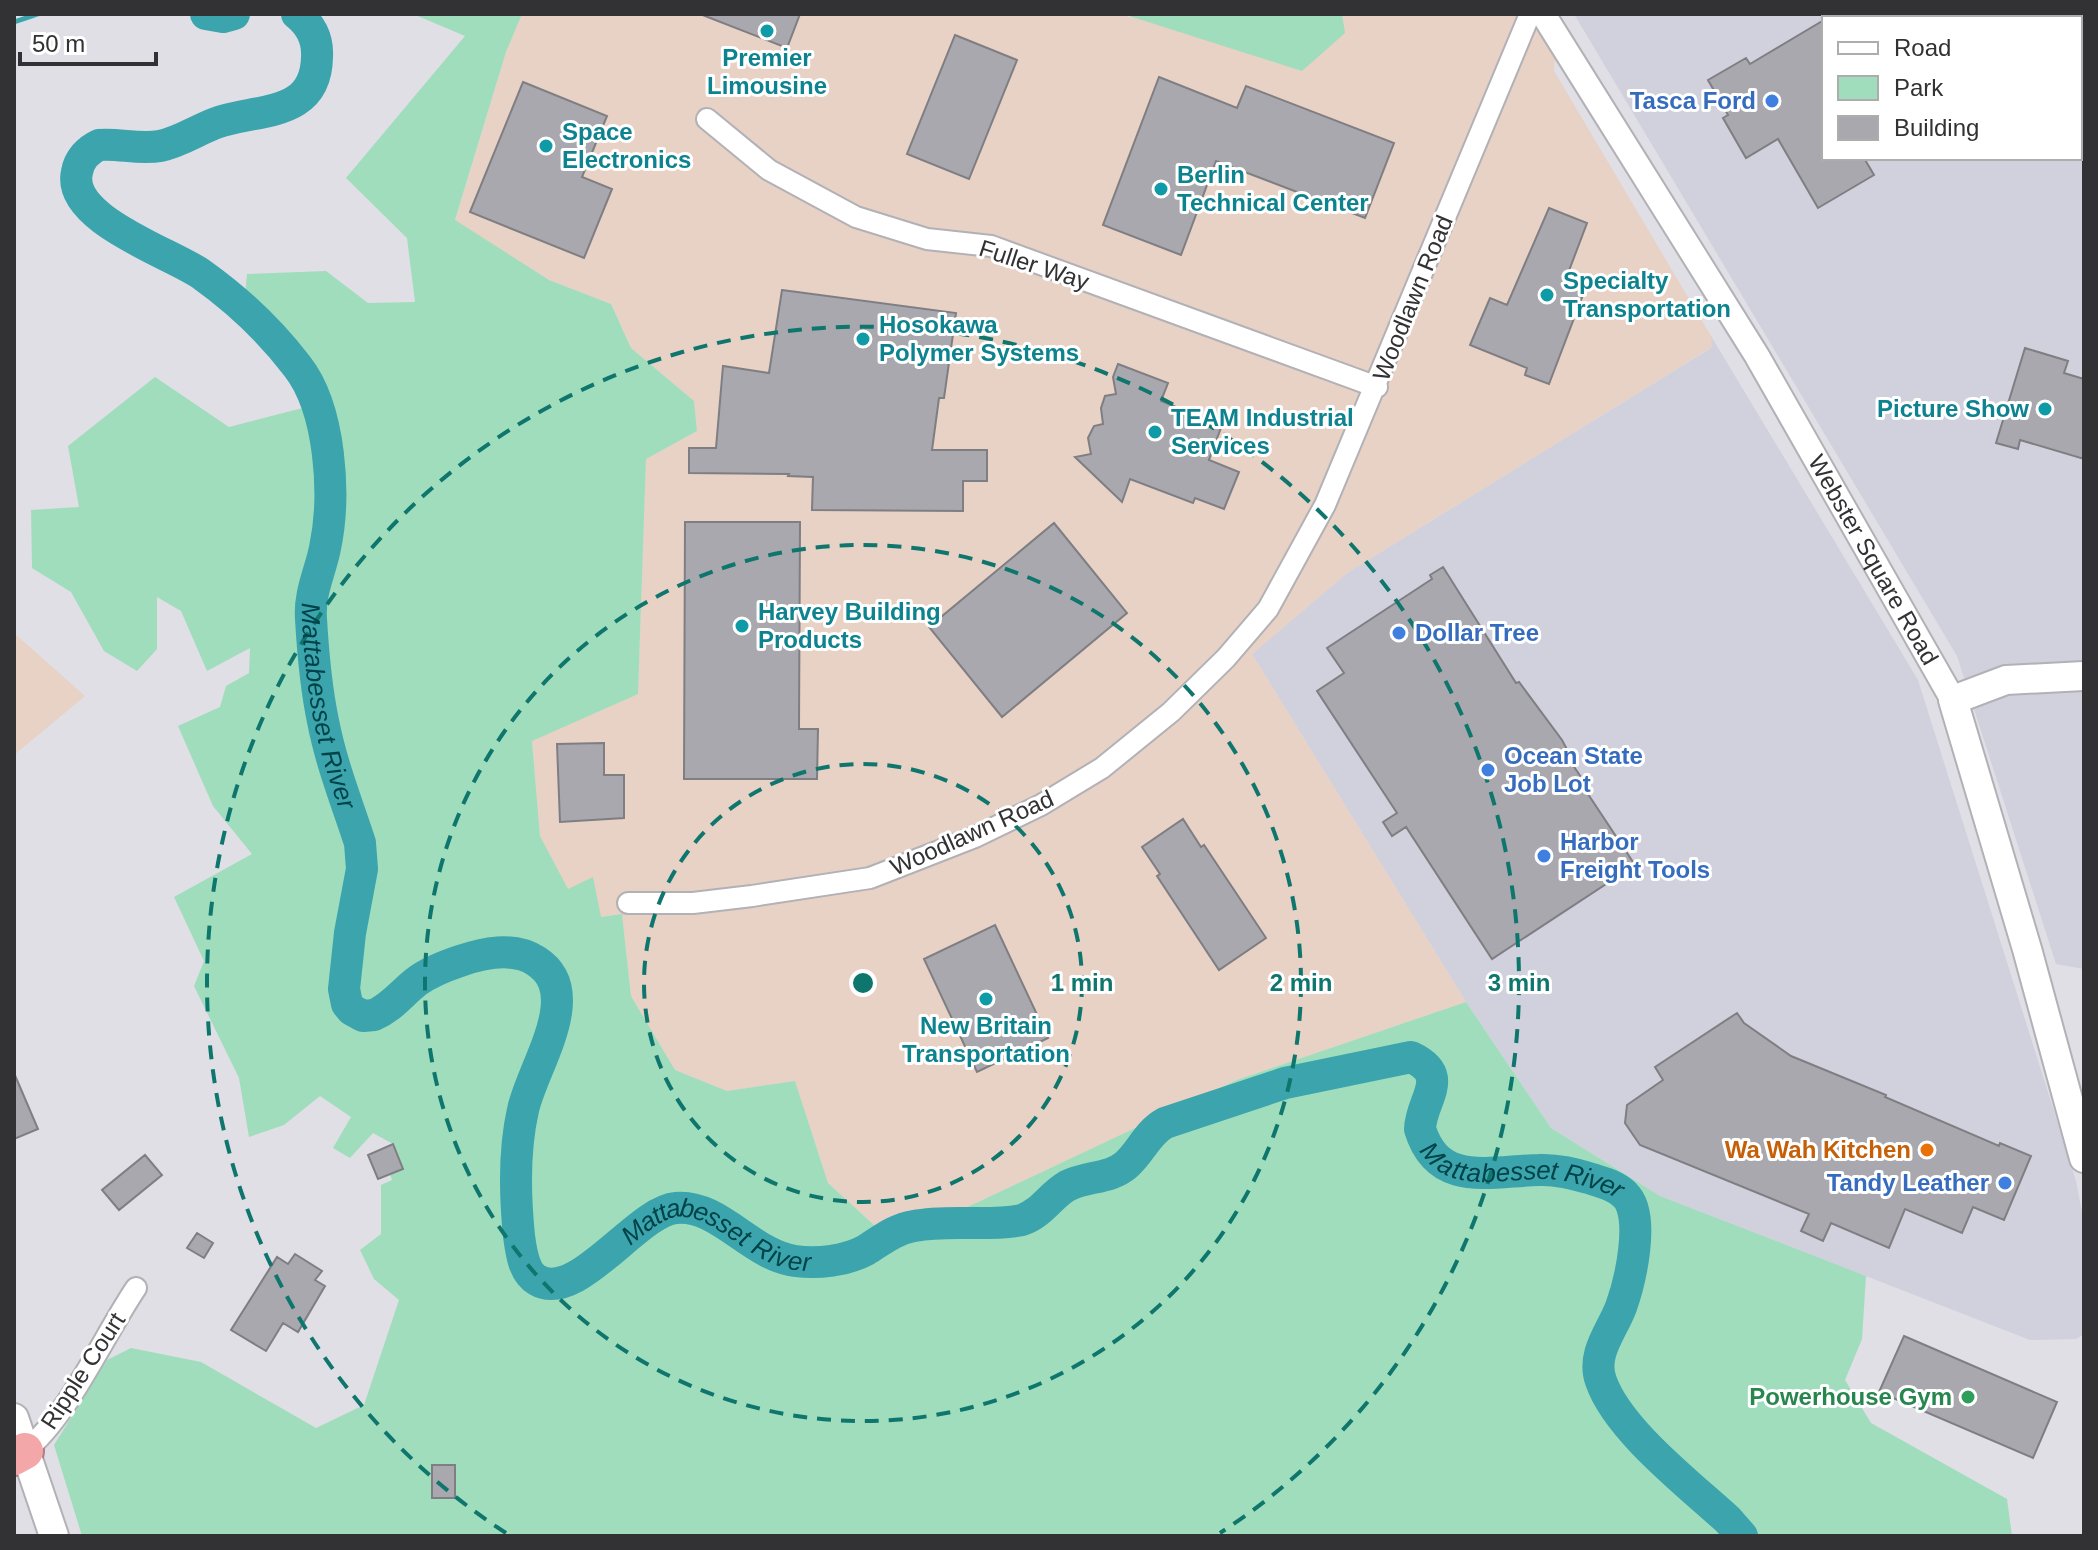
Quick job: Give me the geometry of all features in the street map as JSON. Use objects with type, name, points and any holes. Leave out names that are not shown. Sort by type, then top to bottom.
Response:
[{"type":"main road","points":[[1953,700],[2006,680],[2084,676]]},
{"type":"main road","name":"Webster Square Road","points":[[1953,700],[2027,949],[2084,1158]]},
{"type":"main road","points":[[18,1442],[54,1536]]},
{"type":"street","name":"Woodlawn Road","points":[[628,903],[693,903],[870,878],[975,837],[1041,805],[1102,768],[1171,712],[1226,658],[1268,609],[1325,505],[1377,387],[1530,14]]},
{"type":"street","name":"Webster Square Road","points":[[1543,14],[1757,356],[1953,700]]},
{"type":"street","name":"Fuller Way","points":[[707,119],[769,170],[856,217],[927,239],[991,246],[1377,387]]},
{"type":"street","name":"Ripple Court","points":[[18,1442],[45,1432],[59,1414],[136,1288]]},
{"type":"shaded area","points":[[522,14],[1123,14],[1128,17],[1344,33],[1342,14],[1558,14],[1554,71],[1711,336],[1712,347],[1347,573],[1252,654],[1466,1002],[1237,1080],[959,1211],[875,1226],[828,1183],[795,1081],[727,1091],[675,1070],[631,996],[622,914],[601,917],[568,890],[540,836],[532,740],[638,693],[646,458],[697,431],[694,401],[631,348],[611,304],[549,280],[455,221],[506,52]]},
{"type":"shaded area","points":[[1574,14],[2084,14],[2084,969],[2056,964],[1957,656]]},
{"type":"shaded area","points":[[1711,336],[1918,680],[2076,1181],[2084,1223],[2084,1334],[2076,1339],[2030,1340],[1660,1196],[1551,1128],[1466,1002],[1252,654],[1347,573],[1711,348]]},
{"type":"shaded area","points":[[14,633],[85,696],[14,755]]},
{"type":"green space","points":[[413,14],[522,14],[506,52],[455,220],[549,280],[611,304],[631,348],[694,401],[697,431],[646,459],[638,694],[532,741],[540,836],[568,889],[593,877],[601,917],[622,914],[631,996],[675,1070],[727,1091],[795,1081],[828,1183],[875,1226],[959,1211],[1237,1080],[1466,1002],[1551,1128],[1660,1196],[1866,1276],[1862,1339],[1845,1380],[1871,1423],[2007,1499],[2012,1536],[82,1536],[54,1445],[107,1360],[131,1348],[201,1362],[316,1428],[364,1405],[399,1300],[374,1279],[360,1250],[381,1234],[381,1185],[392,1180],[390,1174],[403,1168],[393,1144],[373,1133],[350,1158],[333,1148],[351,1117],[320,1096],[284,1125],[249,1137],[239,1078],[194,986],[204,961],[174,897],[252,854],[213,806],[178,726],[220,707],[226,686],[249,673],[250,648],[207,671],[181,611],[157,597],[157,649],[137,671],[104,651],[71,592],[32,568],[31,510],[79,507],[68,446],[155,377],[229,427],[322,403],[244,305],[247,274],[326,271],[368,303],[415,302],[407,238],[346,178],[465,36]]},
{"type":"green space","points":[[1123,14],[1342,14],[1345,33],[1302,71]]},
{"type":"building","name":"Premier Limousine","points":[[700,14],[800,14],[787,48]]},
{"type":"building","name":"Tasca Ford","points":[[1822,21],[1822,160],[1865,160],[1874,175],[1818,208],[1778,139],[1746,158],[1723,118],[1728,115],[1708,80],[1746,58],[1750,64]]},
{"type":"building","points":[[955,35],[1017,60],[969,179],[907,154]]},
{"type":"building","name":"Berlin Technical Center","points":[[1159,77],[1237,108],[1246,86],[1394,143],[1365,218],[1216,161],[1181,255],[1103,225]]},
{"type":"building","name":"Space Electronics","points":[[523,82],[607,116],[582,177],[612,189],[584,258],[470,212]]},
{"type":"building","name":"Specialty Transportation","points":[[1549,208],[1587,223],[1564,284],[1584,292],[1549,384],[1525,375],[1527,368],[1470,345],[1490,298],[1507,305]]},
{"type":"building","points":[[782,290],[956,313],[944,398],[939,398],[932,450],[987,450],[987,481],[963,481],[963,511],[812,510],[813,477],[689,473],[689,448],[716,448],[723,366],[769,373]]},
{"type":"building","name":"Picture Show","points":[[2025,348],[2068,361],[2064,373],[2084,379],[2084,459],[2020,440],[2018,449],[1996,443]]},
{"type":"building","name":"TEAM Industrial Services","points":[[1118,364],[1168,383],[1161,401],[1222,425],[1209,460],[1239,472],[1224,509],[1195,498],[1193,503],[1130,479],[1122,502],[1075,457],[1091,454],[1088,438],[1094,426],[1103,424],[1101,408],[1105,396],[1116,394],[1113,377]]},
{"type":"building","name":"Harvey Building Products","points":[[685,522],[800,522],[799,729],[818,729],[817,779],[684,779]]},
{"type":"building","points":[[1054,523],[1127,613],[1002,717],[929,627]]},
{"type":"building","points":[[1443,567],[1516,683],[1519,682],[1562,740],[1571,757],[1568,758],[1583,780],[1580,782],[1635,865],[1492,959],[1406,827],[1392,836],[1383,822],[1397,813],[1317,691],[1344,673],[1327,648],[1432,579],[1430,575]]},
{"type":"building","points":[[604,743],[604,775],[624,775],[624,818],[560,822],[557,744]]},
{"type":"building","points":[[1183,819],[1266,938],[1219,970],[1157,876],[1160,874],[1142,847]]},
{"type":"building","name":"New Britain Transportation","points":[[995,925],[1048,1038],[977,1072],[924,959]]},
{"type":"building","points":[[1737,1013],[1744,1023],[1791,1056],[1999,1146],[2000,1143],[2031,1156],[2004,1220],[1973,1207],[1962,1233],[1905,1209],[1889,1248],[1831,1223],[1823,1241],[1801,1231],[1809,1214],[1640,1145],[1625,1123],[1627,1105],[1663,1080],[1655,1067]]},
{"type":"building","points":[[14,1073],[38,1129],[14,1139]]},
{"type":"building","points":[[393,1144],[403,1169],[378,1179],[368,1155]]},
{"type":"building","points":[[145,1155],[162,1175],[119,1210],[102,1190]]},
{"type":"building","points":[[197,1233],[213,1243],[204,1258],[187,1248]]},
{"type":"building","points":[[295,1254],[322,1271],[315,1280],[325,1286],[298,1332],[283,1323],[266,1351],[231,1330],[277,1257],[288,1264]]},
{"type":"building","name":"Powerhouse Gym","points":[[1904,1336],[2057,1402],[2033,1458],[1879,1392]]},
{"type":"building","points":[[432,1465],[455,1465],[455,1498],[432,1498]]},
{"type":"waterway","points":[[14,22],[38,14]]},
{"type":"waterway","name":"Mattabesset River","points":[[206,14],[223,17],[234,14]]},
{"type":"waterway","name":"Mattabesset River","points":[[297,14],[313,33],[317,57],[314,77],[307,91],[296,101],[266,112],[216,123],[160,146],[99,145],[80,163],[78,189],[88,205],[103,219],[201,274],[227,294],[297,366],[317,405],[328,454],[330,504],[323,557],[311,610],[315,670],[326,737],[360,843],[362,869],[350,933],[344,989],[347,1004],[363,1016],[374,1015],[426,975],[488,954],[508,952],[527,956],[550,975],[556,992],[556,1011],[552,1031],[523,1110],[517,1156],[519,1236],[524,1260],[532,1276],[553,1284],[570,1279],[588,1269],[643,1224],[660,1213],[676,1208],[707,1214],[764,1250],[804,1262],[850,1257],[907,1227],[1022,1220],[1067,1186],[1120,1170],[1153,1132],[1165,1123],[1285,1083],[1411,1057],[1430,1072],[1431,1089],[1420,1129],[1428,1148],[1439,1160],[1468,1172],[1566,1172],[1610,1185],[1625,1195],[1634,1217],[1634,1249],[1621,1307],[1601,1352],[1601,1381],[1610,1400],[1639,1437],[1742,1536]]},
{"type":"place","name":"Premier Limousine","points":[[767,31]]},
{"type":"place","name":"Tasca Ford","points":[[1772,101]]},
{"type":"place","name":"Space Electronics","points":[[546,146]]},
{"type":"place","name":"Berlin Technical Center","points":[[1161,189]]},
{"type":"place","name":"Specialty Transportation","points":[[1547,295]]},
{"type":"place","name":"Hosokawa Polymer Systems","points":[[863,339]]},
{"type":"place","name":"Picture Show","points":[[2045,409]]},
{"type":"place","name":"TEAM Industrial Services","points":[[1155,432]]},
{"type":"place","name":"Harvey Building Products","points":[[742,626]]},
{"type":"place","name":"Dollar Tree","points":[[1399,633]]},
{"type":"place","name":"Ocean State Job Lot","points":[[1488,770]]},
{"type":"place","name":"Harbor Freight Tools","points":[[1544,856]]},
{"type":"place","name":"New Britain Transportation","points":[[986,999]]},
{"type":"place","name":"Wa Wah Kitchen","points":[[1927,1150]]},
{"type":"place","name":"Tandy Leather","points":[[2005,1183]]},
{"type":"place","name":"Powerhouse Gym","points":[[1968,1397]]}]
